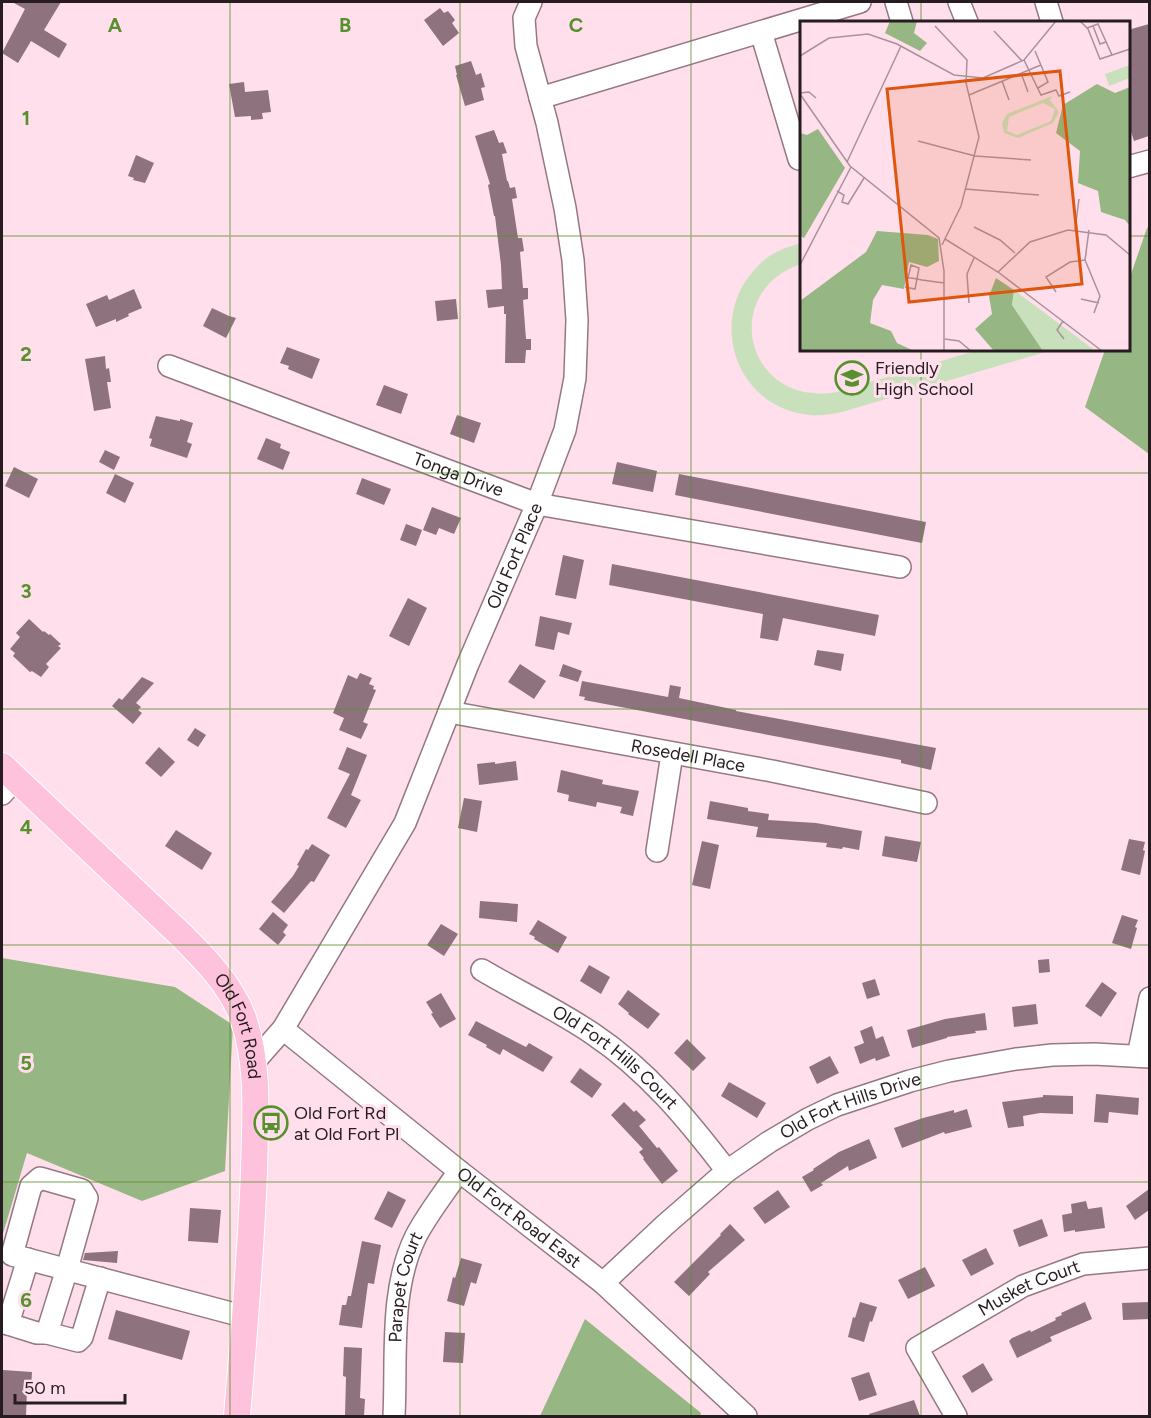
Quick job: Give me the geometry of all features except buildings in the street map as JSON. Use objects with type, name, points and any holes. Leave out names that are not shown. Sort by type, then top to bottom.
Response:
[{"type":"main road","name":"Old Fort Road","points":[[6,779],[173,927],[212,968],[240,1011],[254,1062],[256,1095],[251,1237],[237,1416]]},
{"type":"street","name":"Old Fort Place","points":[[254,1062],[283,1029],[405,823],[468,664],[537,504],[565,430],[575,378],[577,320],[573,260],[565,208],[547,123],[526,46],[524,18],[531,2]]},
{"type":"street","points":[[540,98],[860,2]]},
{"type":"street","points":[[896,2],[902,21]]},
{"type":"street","points":[[959,2],[967,21]]},
{"type":"street","points":[[1046,2],[1052,21]]},
{"type":"street","points":[[761,32],[799,159]]},
{"type":"street","points":[[1130,166],[1149,161]]},
{"type":"street","name":"Tonga Drive","points":[[169,366],[537,504],[900,567]]},
{"type":"street","name":"Rosedell Place","points":[[449,712],[772,771],[926,803]]},
{"type":"street","points":[[657,851],[672,754]]},
{"type":"street","name":"Old Fort Hills Court","points":[[482,970],[594,1034],[640,1071],[691,1125],[727,1171]]},
{"type":"street","points":[[1144,1056],[1149,998]]},
{"type":"street","name":"Old Fort Road East","points":[[283,1029],[459,1171],[603,1283],[746,1416]]},
{"type":"street","name":"Old Fort Hills Drive","points":[[603,1283],[727,1171],[769,1142],[837,1105],[910,1081],[978,1066],[1052,1054],[1144,1056]]},
{"type":"street","name":"Parapet Court","points":[[394,1416],[397,1311],[403,1275],[415,1237],[422,1224],[459,1171]]},
{"type":"street","points":[[47,1333],[67,1269],[87,1198],[82,1190],[40,1178],[31,1186],[12,1256],[67,1269],[246,1317]]},
{"type":"street","name":"Musket Court","points":[[956,1416],[917,1348],[1023,1286],[1083,1264],[1149,1258]]},
{"type":"street","points":[[28,1259],[5,1323],[37,1333],[47,1333],[78,1341],[82,1336],[100,1278]]},
{"type":"green space","points":[[1150,227],[1149,454],[1085,407],[1105,351],[1130,351],[1130,277],[1147,228]]},
{"type":"green space","points":[[800,243],[800,265],[775,278],[759,298],[752,321],[754,344],[764,366],[781,383],[806,392],[837,392],[975,351],[1049,351],[842,412],[810,415],[783,409],[762,395],[746,377],[736,356],[732,332],[734,307],[744,284],[761,263],[785,248]]},
{"type":"green space","points":[[2,958],[175,987],[233,1025],[225,1171],[142,1201],[27,1153],[2,1237]]},
{"type":"green space","points":[[585,1319],[701,1413],[700,1416],[540,1416]]},
{"type":"place","name":"Friendly High School","points":[[852,378]]},
{"type":"place","name":"Old Fort Rd at Old Fort Pl","points":[[271,1123]]}]
